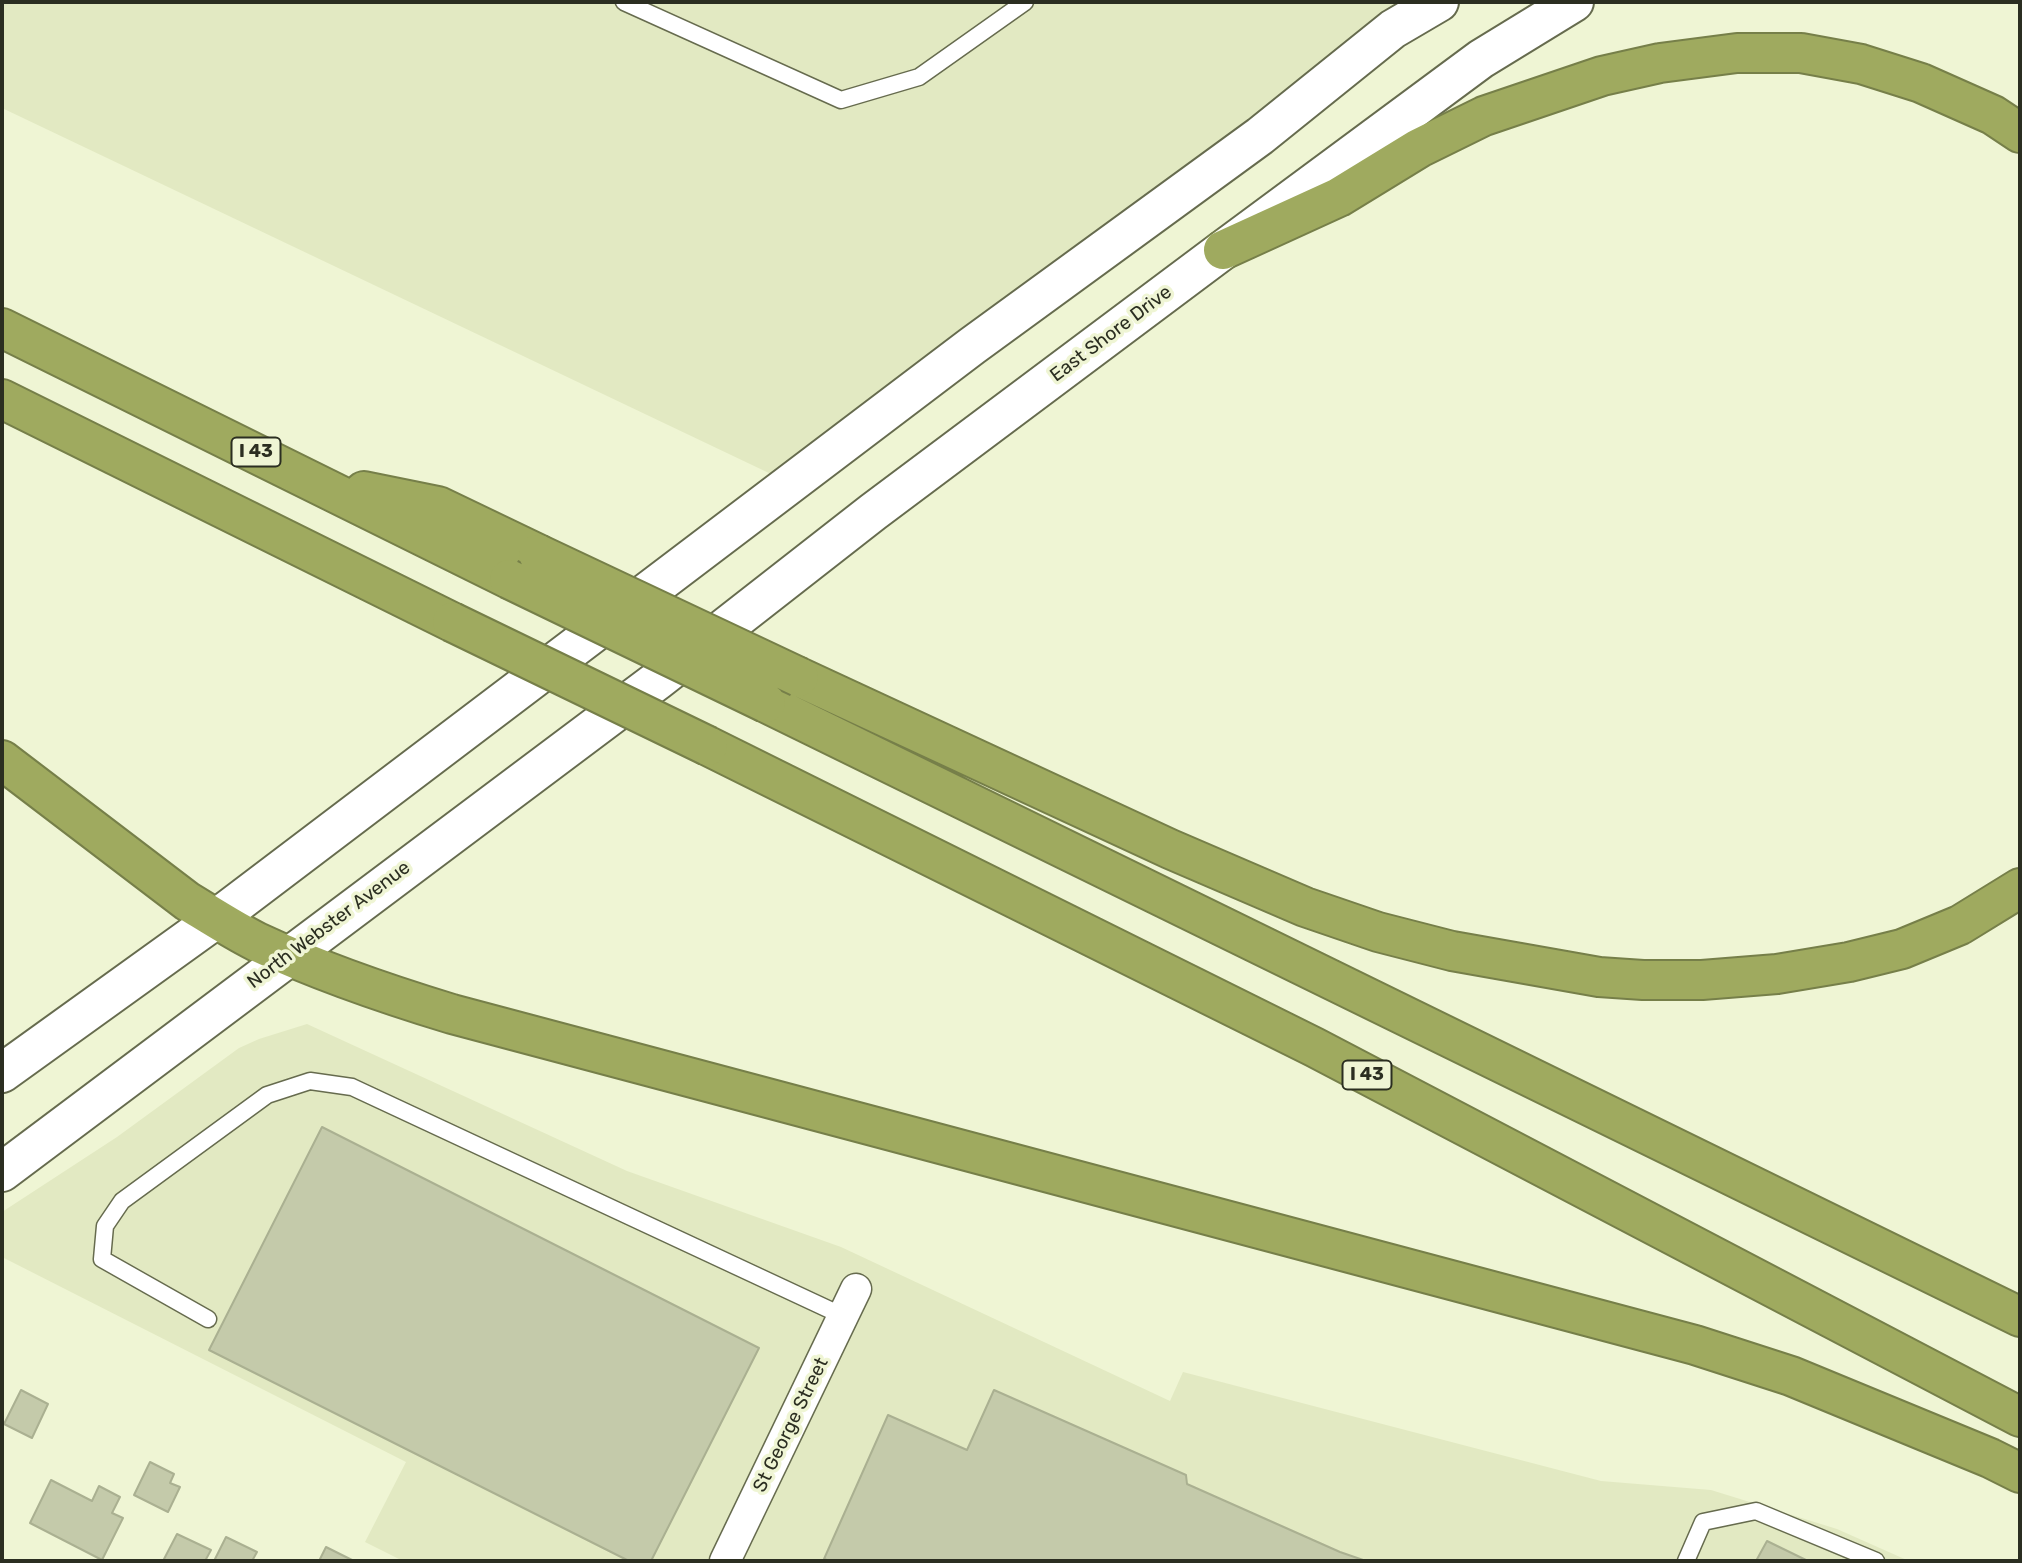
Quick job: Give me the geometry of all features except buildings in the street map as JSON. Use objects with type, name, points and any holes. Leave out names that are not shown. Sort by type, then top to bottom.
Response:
[{"type":"highway","points":[[1223,250],[1339,197],[1419,148],[1484,116],[1602,76],[1660,63],[1737,53],[1801,53],[1861,64],[1921,83],[1993,115],[2020,133]]},
{"type":"highway","name":"I 43","points":[[2,328],[509,579],[2020,1317]]},
{"type":"highway","name":"I 43","points":[[2,400],[1314,1047],[2020,1417]]},
{"type":"highway","points":[[316,482],[438,506],[1158,843],[1305,907],[1378,932],[1452,951],[1598,977],[1702,980],[1777,974],[1849,962],[1902,949],[1960,925],[2020,888]]},
{"type":"highway","points":[[2,761],[187,901],[255,941],[354,981],[452,1014],[1695,1345],[1791,1376],[1990,1458],[2020,1473]]},
{"type":"main road","points":[[2,1073],[216,919],[972,346],[1260,136],[1393,29],[1439,2]]},
{"type":"main road","name":"East Shore Drive","points":[[658,680],[873,512],[1223,250],[1481,60],[1574,2]]},
{"type":"main road","name":"North Webster Avenue","points":[[2,1172],[658,680]]},
{"type":"street","name":"St George Street","points":[[725,1561],[856,1289]]},
{"type":"lane","points":[[624,2],[841,100],[919,78],[1025,2]]},
{"type":"lane","points":[[208,1319],[102,1259],[105,1226],[122,1201],[267,1095],[310,1081],[352,1087],[843,1316]]},
{"type":"lane","points":[[1686,1561],[1703,1522],[1756,1511],[1876,1561]]},
{"type":"shaded area","points":[[2,2],[1406,2],[771,474],[2,108]]},
{"type":"shaded area","points":[[307,1024],[627,1171],[841,1247],[1170,1401],[1183,1372],[1601,1481],[1711,1490],[1837,1529],[1909,1561],[403,1561],[365,1542],[406,1462],[2,1257],[2,1212],[117,1137],[239,1048]]}]
